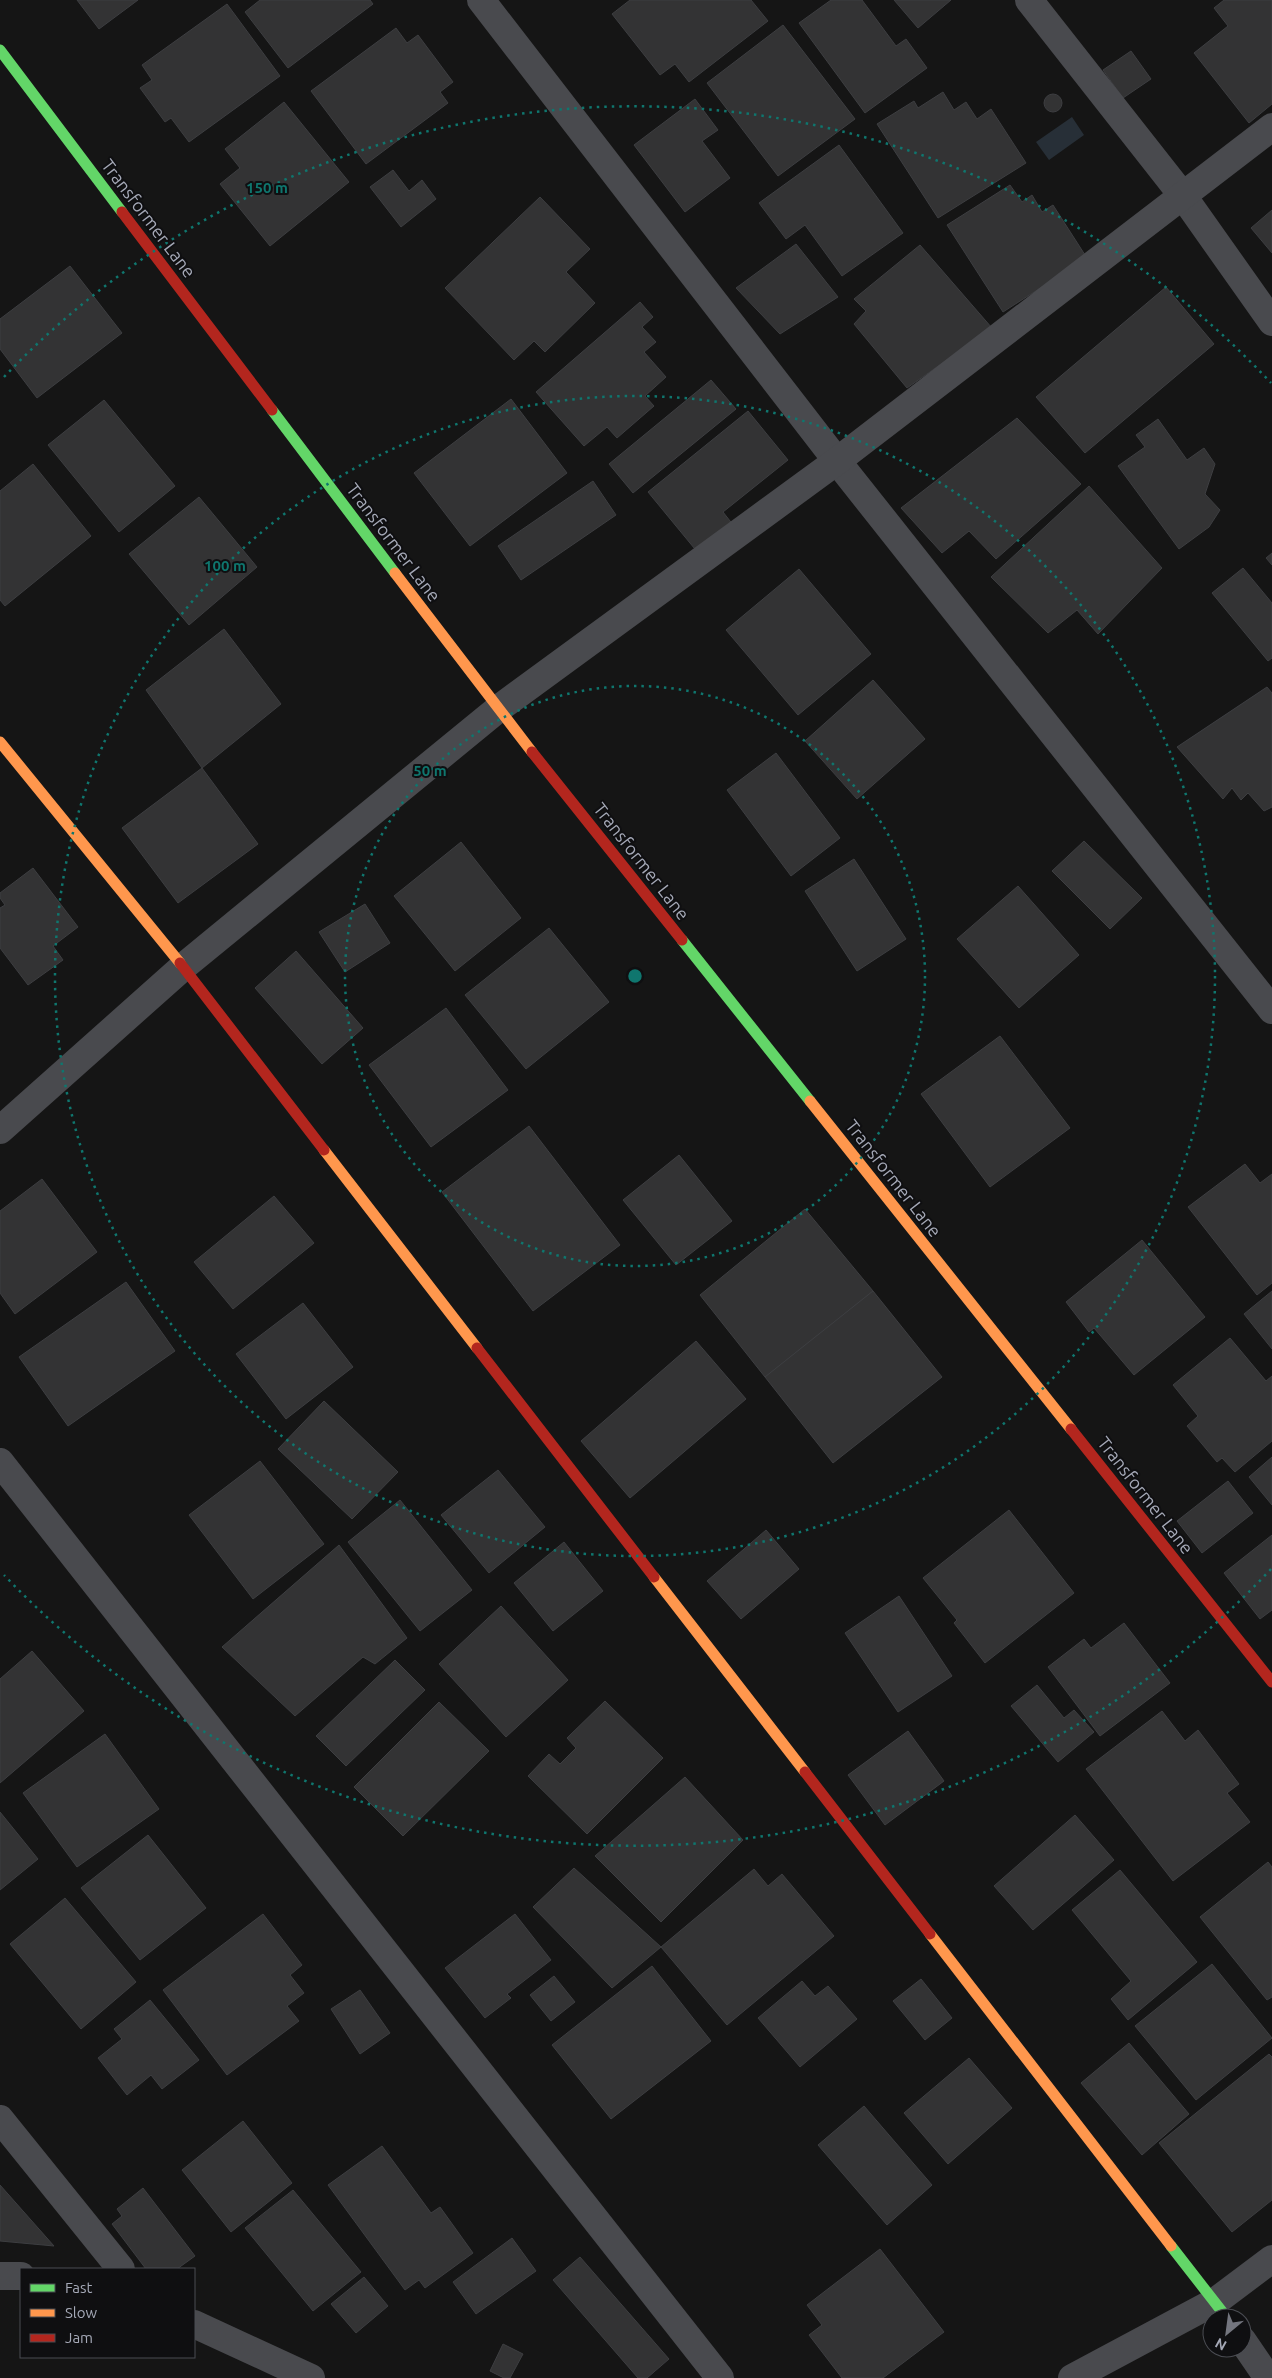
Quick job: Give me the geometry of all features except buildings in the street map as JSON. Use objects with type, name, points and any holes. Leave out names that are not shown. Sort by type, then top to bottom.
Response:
[{"type":"street","points":[[481,0],[837,462],[1272,1010]]},
{"type":"street","points":[[1029,0],[1183,196],[1272,322]]},
{"type":"street","name":"Transformer Lane","points":[[0,50],[498,709],[1272,1682]]},
{"type":"street","points":[[0,1130],[183,967],[498,709],[837,462],[1272,127]]},
{"type":"street","points":[[0,742],[183,967],[1220,2308]]},
{"type":"street","points":[[0,1462],[720,2378]]},
{"type":"street","points":[[0,2119],[120,2268]]},
{"type":"street","points":[[1224,2308],[1272,2259]]},
{"type":"street","points":[[0,2276],[20,2276]]},
{"type":"street","points":[[1072,2378],[1202,2319]]},
{"type":"street","points":[[195,2324],[310,2378]]},
{"type":"street","points":[[1252,2355],[1268,2378]]},
{"type":"shaded area","points":[[1072,117],[1084,135],[1049,160],[1036,142]]},
{"type":"traffic: fast","points":[[0,50],[122,212]]},
{"type":"traffic: fast","points":[[272,410],[395,573]]},
{"type":"traffic: fast","points":[[682,940],[810,1101]]},
{"type":"traffic: fast","points":[[1171,2246],[1219,2308]]},
{"type":"traffic: slow","points":[[395,573],[532,752]]},
{"type":"traffic: slow","points":[[0,742],[180,963]]},
{"type":"traffic: slow","points":[[810,1101],[1071,1429]]},
{"type":"traffic: slow","points":[[324,1150],[477,1348]]},
{"type":"traffic: slow","points":[[654,1577],[805,1772]]},
{"type":"traffic: slow","points":[[930,1934],[1171,2246]]},
{"type":"traffic: jam","points":[[122,212],[272,410]]},
{"type":"traffic: jam","points":[[532,752],[682,940]]},
{"type":"traffic: jam","points":[[180,963],[324,1150]]},
{"type":"traffic: jam","points":[[477,1348],[654,1577]]},
{"type":"traffic: jam","points":[[1071,1429],[1272,1682]]},
{"type":"traffic: jam","points":[[805,1772],[930,1934]]}]
